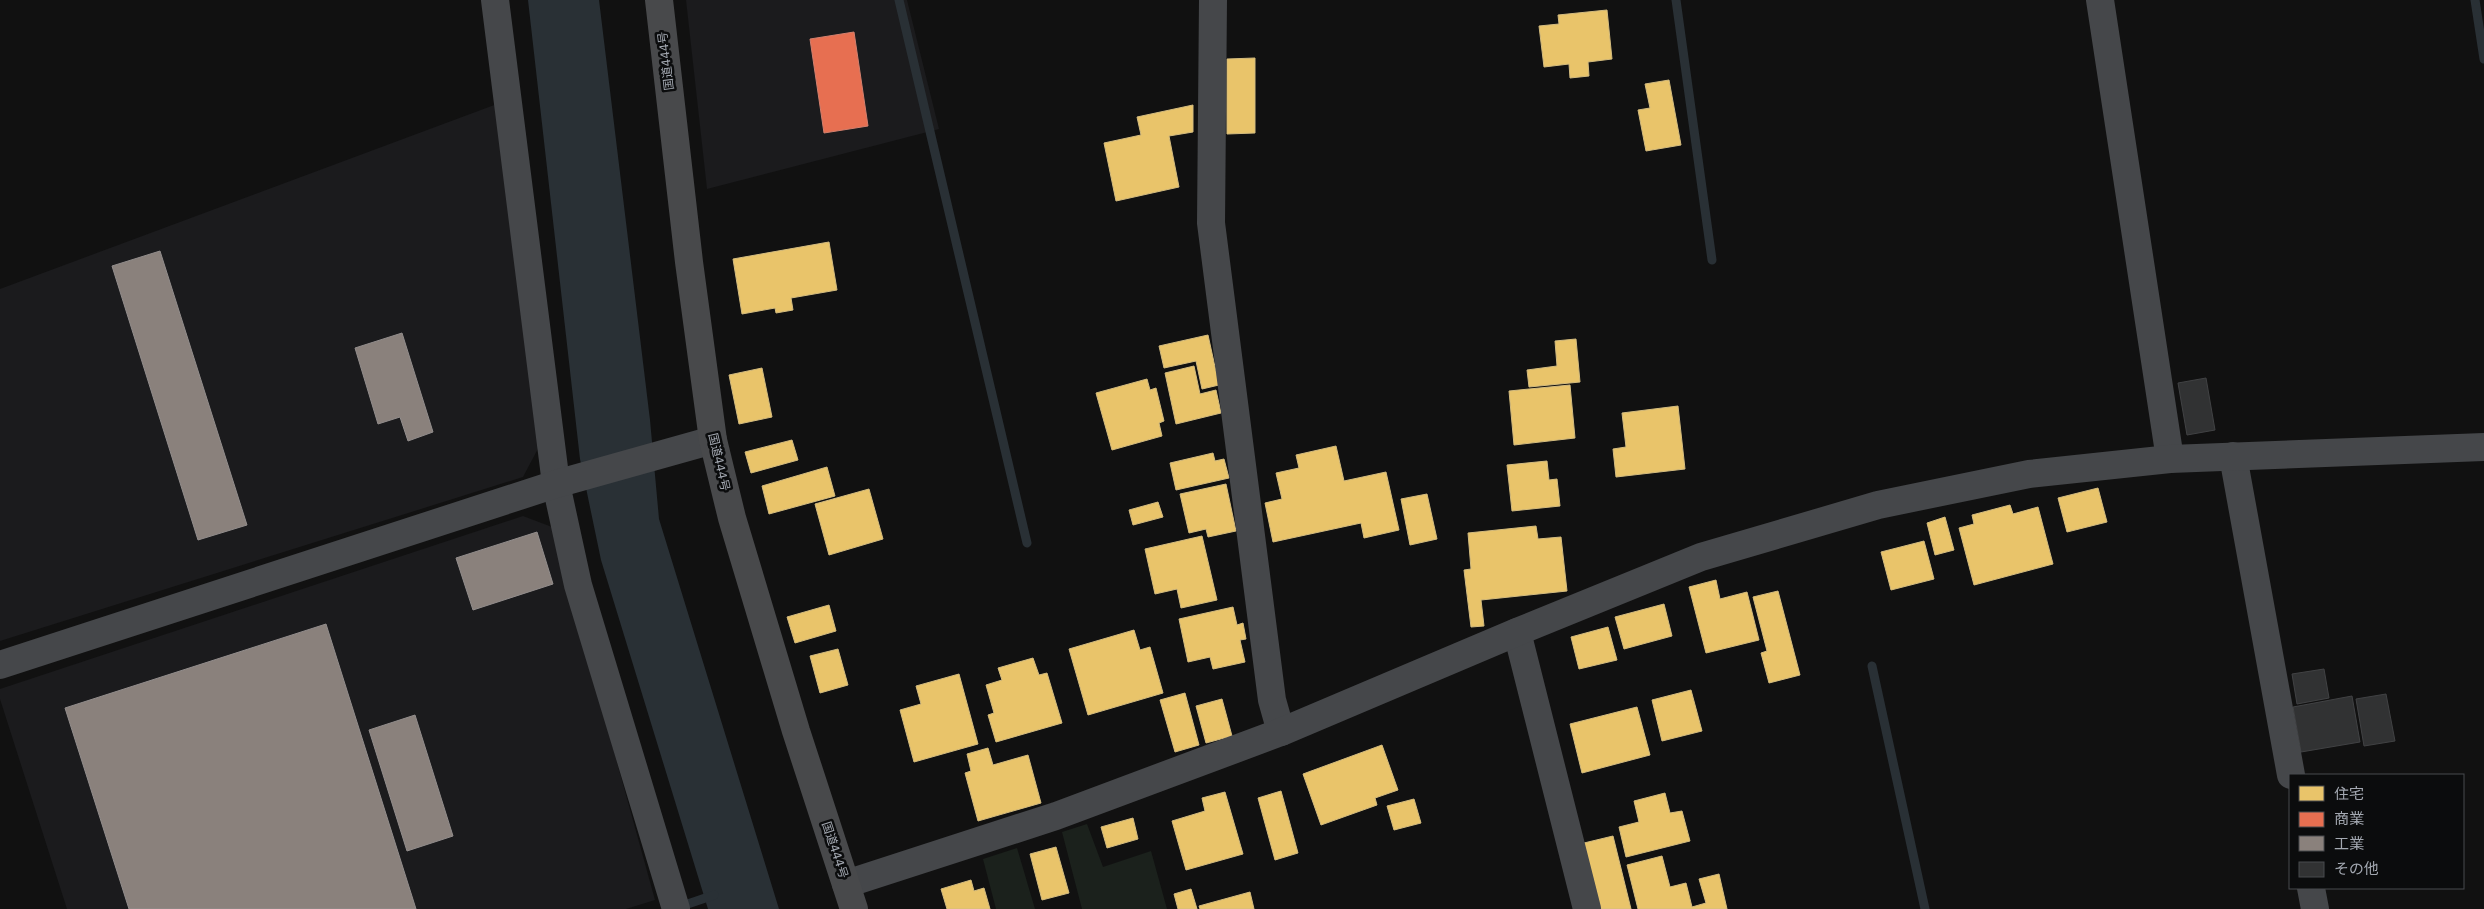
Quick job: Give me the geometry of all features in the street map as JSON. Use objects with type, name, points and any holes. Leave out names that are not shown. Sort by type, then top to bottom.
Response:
[{"type":"highway","name":"国道444号","points":[[659,0],[689,262],[713,440],[735,528],[796,731],[850,897]]},
{"type":"street","points":[[495,0],[578,585],[674,904]]},
{"type":"street","points":[[1213,0],[1211,223],[1272,700],[1281,732]]},
{"type":"street","points":[[2100,0],[2170,460]]},
{"type":"street","points":[[0,665],[564,481],[713,440]]},
{"type":"street","points":[[850,897],[1056,816],[1281,732],[1517,632],[1701,557],[1878,505],[2029,474],[2170,460],[2484,447]]},
{"type":"street","points":[[2233,456],[2291,774]]},
{"type":"street","points":[[1517,632],[1587,909]]},
{"type":"street","points":[[2311,889],[2315,909]]},
{"type":"shaded area","points":[[528,0],[599,0],[650,420],[659,519],[779,909],[708,909],[601,560],[580,459]]},
{"type":"shaded area","points":[[686,0],[907,0],[939,129],[707,189]]},
{"type":"shaded area","points":[[497,104],[542,441],[523,477],[0,641],[0,289]]},
{"type":"shaded area","points":[[523,516],[552,527],[655,900],[626,909],[67,909],[0,699],[0,689]]},
{"type":"shaded area","points":[[1087,824],[1103,867],[1151,851],[1167,909],[1082,909],[1062,832]]},
{"type":"shaded area","points":[[1017,848],[1035,909],[996,909],[983,859]]},
{"type":"building: 住宅","points":[[1607,10],[1612,59],[1588,62],[1589,76],[1570,78],[1569,64],[1544,67],[1539,26],[1559,24],[1558,15]]},
{"type":"building: 住宅","points":[[1255,58],[1255,133],[1227,134],[1227,59]]},
{"type":"building: 住宅","points":[[1669,80],[1681,145],[1646,151],[1638,110],[1650,108],[1645,84]]},
{"type":"building: 住宅","points":[[1193,105],[1193,132],[1169,136],[1179,187],[1116,201],[1104,143],[1141,135],[1137,117]]},
{"type":"building: 住宅","points":[[829,242],[837,290],[791,298],[793,310],[776,313],[775,308],[742,314],[733,259]]},
{"type":"building: 住宅","points":[[1208,335],[1219,385],[1202,389],[1196,361],[1164,368],[1159,346]]},
{"type":"building: 住宅","points":[[1576,339],[1580,382],[1529,387],[1527,370],[1557,366],[1555,341]]},
{"type":"building: 住宅","points":[[1194,366],[1200,394],[1216,390],[1221,413],[1176,424],[1165,373]]},
{"type":"building: 住宅","points":[[762,368],[772,417],[739,424],[729,375]]},
{"type":"building: 住宅","points":[[1147,379],[1150,390],[1156,388],[1164,421],[1159,423],[1162,436],[1112,450],[1096,393]]},
{"type":"building: 住宅","points":[[1570,385],[1575,438],[1514,445],[1509,391]]},
{"type":"building: 住宅","points":[[1678,406],[1685,469],[1616,477],[1613,449],[1626,447],[1622,413]]},
{"type":"building: 住宅","points":[[792,440],[798,460],[751,473],[745,452]]},
{"type":"building: 住宅","points":[[1336,446],[1344,481],[1386,472],[1399,530],[1364,538],[1361,523],[1273,542],[1265,503],[1282,499],[1276,473],[1299,468],[1296,455]]},
{"type":"building: 住宅","points":[[1213,453],[1215,461],[1224,459],[1229,478],[1176,490],[1170,463]]},
{"type":"building: 住宅","points":[[1547,461],[1549,480],[1557,479],[1560,506],[1512,511],[1507,465]]},
{"type":"building: 住宅","points":[[827,467],[835,496],[769,514],[762,486]]},
{"type":"building: 住宅","points":[[1226,484],[1236,531],[1208,537],[1206,529],[1189,533],[1180,494]]},
{"type":"building: 住宅","points":[[2098,488],[2107,522],[2067,532],[2058,498]]},
{"type":"building: 住宅","points":[[869,489],[883,539],[829,555],[815,504]]},
{"type":"building: 住宅","points":[[1427,494],[1437,539],[1410,545],[1401,499]]},
{"type":"building: 住宅","points":[[1158,502],[1163,517],[1133,525],[1129,510]]},
{"type":"building: 住宅","points":[[2010,505],[2013,514],[2038,507],[2053,564],[1974,585],[1959,528],[1974,524],[1972,515]]},
{"type":"building: 住宅","points":[[1945,517],[1954,550],[1935,555],[1927,523]]},
{"type":"building: 住宅","points":[[1536,526],[1538,539],[1561,537],[1567,591],[1481,600],[1484,626],[1471,627],[1464,570],[1471,569],[1468,533]]},
{"type":"building: 住宅","points":[[1202,536],[1217,600],[1181,608],[1177,589],[1155,594],[1145,549]]},
{"type":"building: 住宅","points":[[1924,541],[1934,579],[1891,590],[1881,552]]},
{"type":"building: 住宅","points":[[1716,580],[1720,599],[1747,592],[1759,640],[1706,653],[1689,587]]},
{"type":"building: 住宅","points":[[1778,591],[1800,675],[1769,683],[1761,653],[1767,651],[1753,597]]},
{"type":"building: 住宅","points":[[1664,604],[1672,636],[1624,649],[1615,617]]},
{"type":"building: 住宅","points":[[829,605],[836,631],[795,643],[787,617]]},
{"type":"building: 住宅","points":[[1233,607],[1237,625],[1243,623],[1246,639],[1240,640],[1245,662],[1213,669],[1210,657],[1188,662],[1179,619]]},
{"type":"building: 住宅","points":[[1608,627],[1617,660],[1579,669],[1571,637]]},
{"type":"building: 住宅","points":[[1134,630],[1140,650],[1150,647],[1163,693],[1088,715],[1069,649]]},
{"type":"building: 住宅","points":[[838,649],[848,685],[820,693],[810,656]]},
{"type":"building: 住宅","points":[[1033,658],[1039,675],[1047,673],[1062,723],[996,742],[988,715],[994,713],[986,685],[1002,680],[998,668]]},
{"type":"building: 住宅","points":[[959,674],[978,744],[914,762],[900,710],[921,704],[916,686]]},
{"type":"building: 住宅","points":[[1691,690],[1702,731],[1662,741],[1652,700]]},
{"type":"building: 住宅","points":[[1185,693],[1199,745],[1175,752],[1160,700]]},
{"type":"building: 住宅","points":[[1222,699],[1232,736],[1206,743],[1196,706]]},
{"type":"building: 住宅","points":[[1637,707],[1650,755],[1582,773],[1570,724]]},
{"type":"building: 住宅","points":[[1382,745],[1398,790],[1375,798],[1377,805],[1321,825],[1303,774]]},
{"type":"building: 住宅","points":[[988,748],[993,765],[1028,755],[1041,803],[978,821],[965,773],[971,771],[967,754]]},
{"type":"building: 住宅","points":[[1281,791],[1298,853],[1275,860],[1258,798]]},
{"type":"building: 住宅","points":[[1225,792],[1243,854],[1186,870],[1172,821],[1205,811],[1202,798]]},
{"type":"building: 住宅","points":[[1665,793],[1670,813],[1682,811],[1690,841],[1626,857],[1619,827],[1639,822],[1634,801]]},
{"type":"building: 住宅","points":[[1414,799],[1421,823],[1394,830],[1387,806]]},
{"type":"building: 住宅","points":[[1133,818],[1138,839],[1107,848],[1101,827]]},
{"type":"building: 住宅","points":[[1613,836],[1631,909],[1601,909],[1584,843]]},
{"type":"building: 住宅","points":[[1056,847],[1069,893],[1042,900],[1030,854]]},
{"type":"building: 住宅","points":[[1662,856],[1670,887],[1686,883],[1692,907],[1706,903],[1699,879],[1719,874],[1727,909],[1638,909],[1627,865]]},
{"type":"building: 住宅","points":[[971,880],[974,891],[984,888],[990,909],[947,909],[941,889]]},
{"type":"building: 住宅","points":[[1191,889],[1197,909],[1178,909],[1174,894]]},
{"type":"building: 住宅","points":[[1250,892],[1254,909],[1200,909],[1199,906]]},
{"type":"building: 商業","points":[[854,32],[868,126],[824,133],[810,39]]},
{"type":"building: 工業","points":[[160,251],[247,525],[198,540],[112,266]]},
{"type":"building: 工業","points":[[402,333],[433,432],[408,441],[400,417],[378,424],[355,348]]},
{"type":"building: 工業","points":[[537,532],[553,584],[473,610],[456,558]]},
{"type":"building: 工業","points":[[326,624],[416,909],[129,909],[65,708]]},
{"type":"building: 工業","points":[[415,715],[453,836],[407,851],[369,730]]},
{"type":"building: その他","points":[[2206,378],[2215,430],[2187,435],[2178,383]]},
{"type":"building: その他","points":[[2324,669],[2329,698],[2297,704],[2292,674]]},
{"type":"building: その他","points":[[2386,694],[2395,741],[2364,746],[2356,699]]},
{"type":"building: その他","points":[[2352,696],[2360,742],[2301,752],[2293,707]]},
{"type":"waterway","points":[[899,0],[1027,543]]},
{"type":"waterway","points":[[1676,0],[1712,260]]},
{"type":"waterway","points":[[2475,0],[2484,59]]},
{"type":"waterway","points":[[1872,666],[1925,909]]},
{"type":"waterway","points":[[679,907],[714,895]]}]
